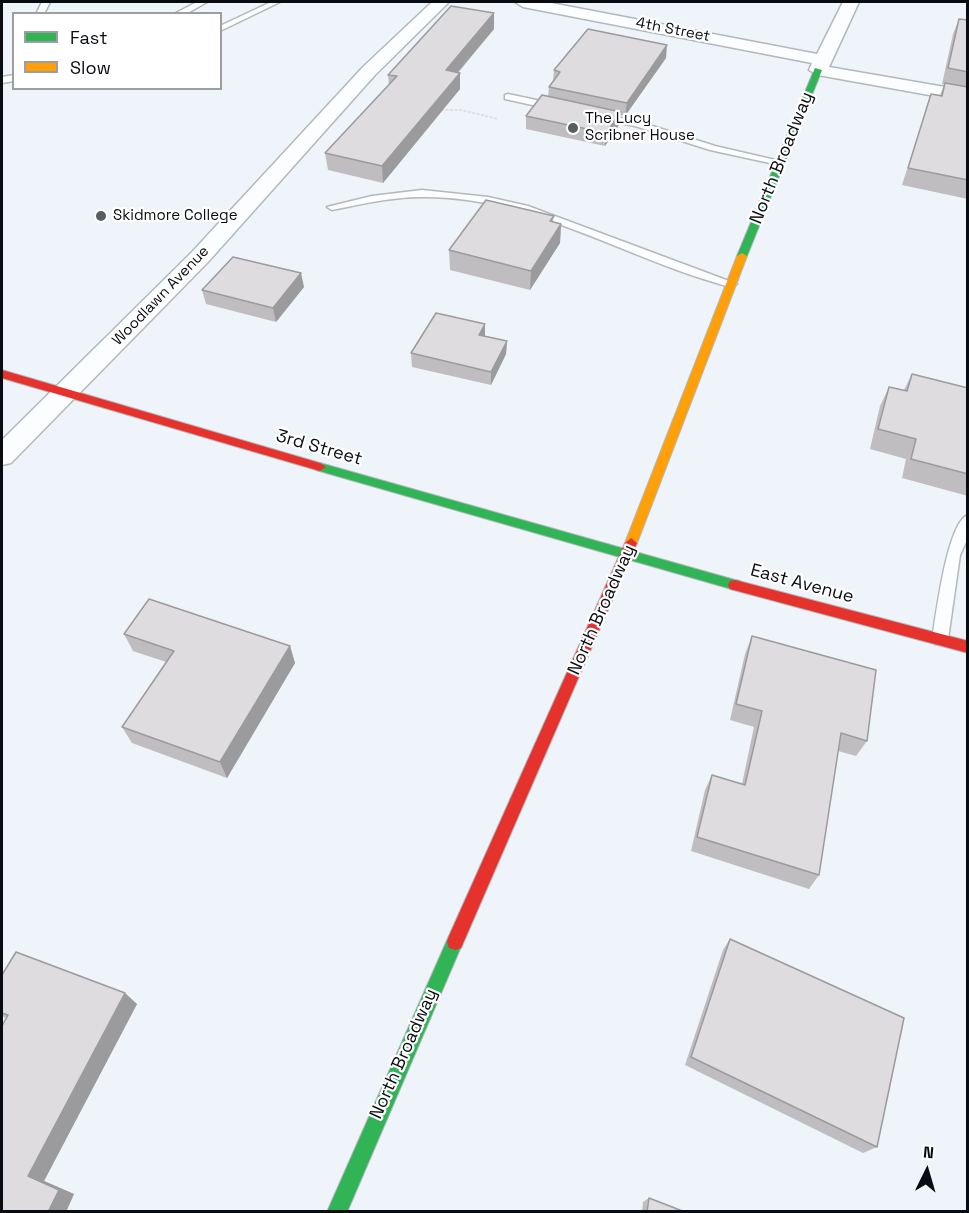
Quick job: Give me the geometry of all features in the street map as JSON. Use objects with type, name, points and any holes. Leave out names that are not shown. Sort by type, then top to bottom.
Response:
[{"type":"street","name":"Woodlawn Avenue","points":[[2,456],[200,257],[369,71],[441,2]]},
{"type":"street","name":"4th Street","points":[[523,2],[968,97]]},
{"type":"street","name":"North Broadway","points":[[337,1212],[374,1123],[626,556],[779,162],[820,65],[851,2]]},
{"type":"street","name":"3rd Street","points":[[2,374],[626,556]]},
{"type":"street","name":"East Avenue","points":[[626,556],[968,646]]},
{"type":"lane","points":[[182,12],[203,2]]},
{"type":"lane","points":[[222,28],[276,2]]},
{"type":"lane","points":[[508,97],[568,110]]},
{"type":"lane","points":[[591,115],[637,124],[713,148],[779,162]]},
{"type":"lane","points":[[332,207],[414,193],[478,197],[526,206],[583,226],[696,274],[731,284]]},
{"type":"lane","points":[[940,639],[953,555],[968,520]]},
{"type":"path","points":[[433,110],[461,110],[503,121],[519,122],[533,103]]},
{"type":"building","points":[[451,6],[494,13],[446,70],[460,73],[382,166],[325,153],[397,76],[388,75]]},
{"type":"building","points":[[959,19],[968,20],[968,72],[948,68]]},
{"type":"building","points":[[588,29],[667,45],[627,103],[549,87],[560,72],[554,70]]},
{"type":"building","points":[[945,83],[968,87],[968,180],[908,168],[931,94],[942,96]]},
{"type":"building","points":[[542,95],[621,112],[606,133],[526,116]]},
{"type":"building","points":[[486,200],[554,216],[550,221],[561,224],[531,271],[449,250]]},
{"type":"building","points":[[233,257],[301,273],[273,308],[202,290]]},
{"type":"building","points":[[436,313],[485,324],[479,335],[507,341],[491,372],[411,353]]},
{"type":"building","points":[[912,374],[968,388],[968,474],[911,459],[916,439],[878,429],[889,387],[907,391]]},
{"type":"building","points":[[149,599],[290,646],[220,762],[122,727],[174,651],[124,634]]},
{"type":"building","points":[[752,636],[876,670],[867,741],[841,733],[819,875],[697,837],[712,775],[745,785],[762,711],[736,704]]},
{"type":"building","points":[[730,939],[904,1018],[877,1147],[691,1057]]},
{"type":"building","points":[[16,952],[125,993],[28,1176],[59,1190],[48,1212],[2,1212],[2,1026],[8,1015],[2,1013],[2,975]]},
{"type":"building","points":[[649,1198],[685,1212],[647,1212]]},
{"type":"traffic: fast","points":[[742,256],[818,70]]},
{"type":"traffic: fast","points":[[320,467],[735,585]]},
{"type":"traffic: fast","points":[[337,1212],[455,942]]},
{"type":"traffic: slow","points":[[631,543],[742,256]]},
{"type":"traffic: jam","points":[[2,374],[320,467]]},
{"type":"traffic: jam","points":[[455,942],[631,543]]},
{"type":"traffic: jam","points":[[735,585],[968,647]]},
{"type":"place","name":"The Lucy Scribner House","points":[[573,128]]},
{"type":"place","name":"Skidmore College","points":[[101,216]]}]
